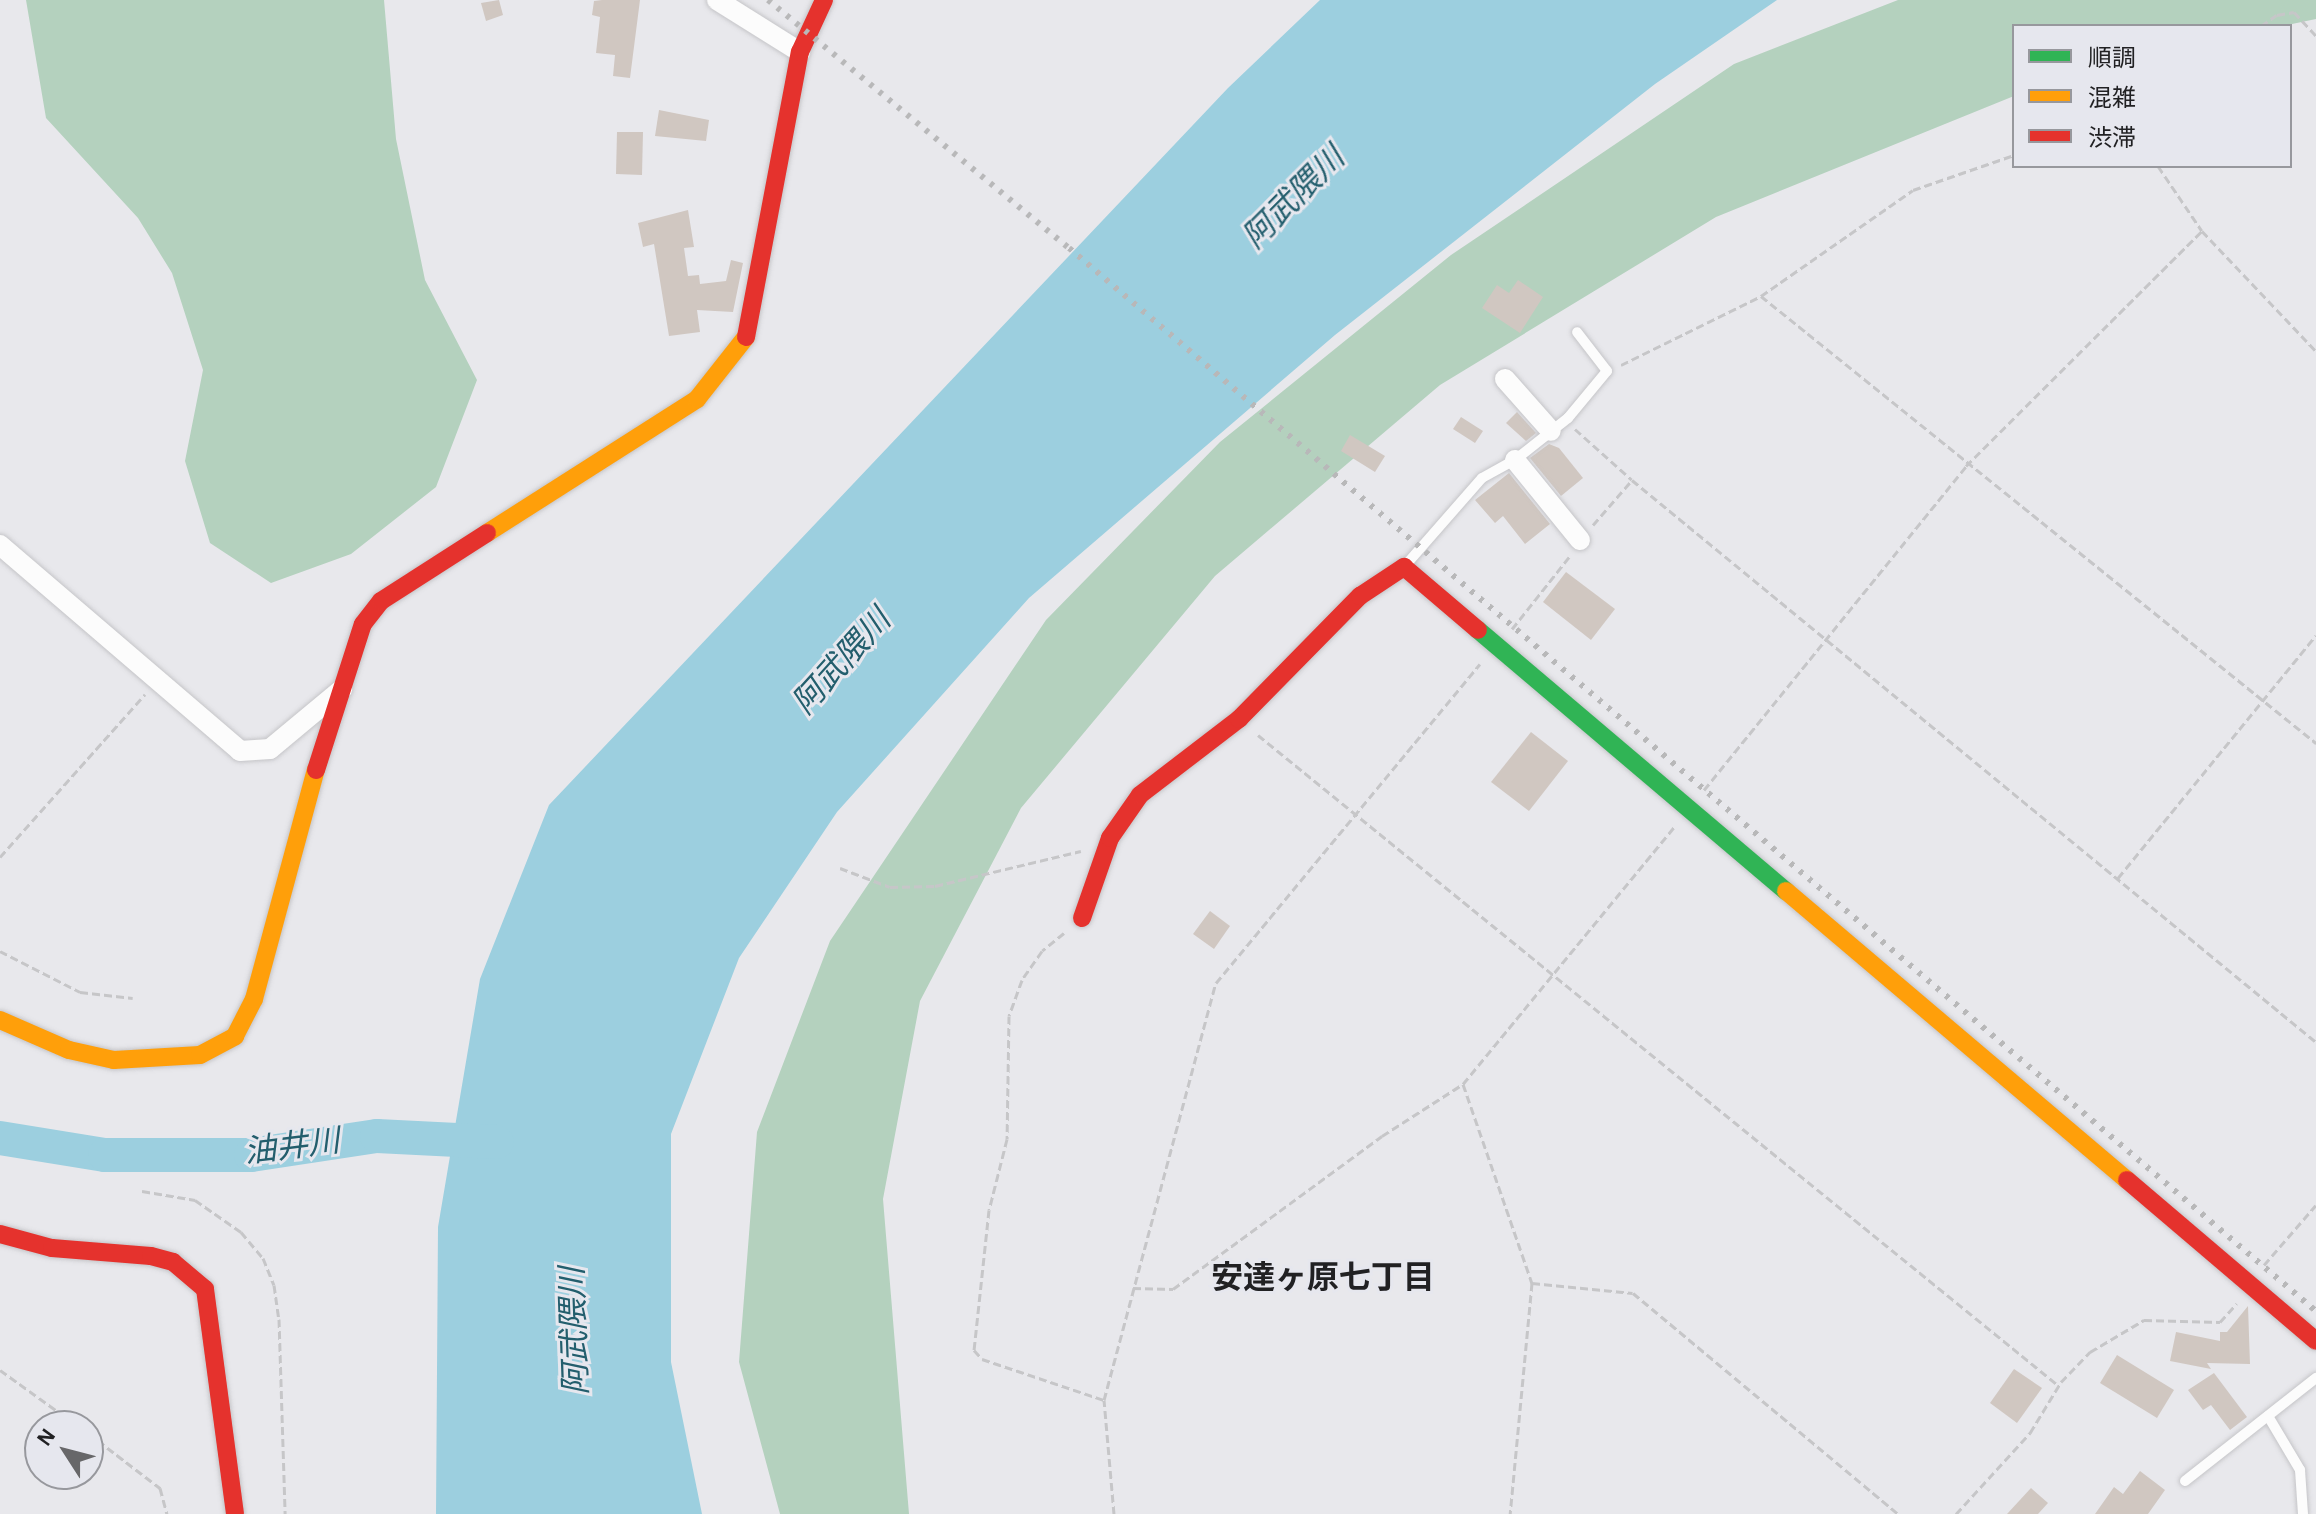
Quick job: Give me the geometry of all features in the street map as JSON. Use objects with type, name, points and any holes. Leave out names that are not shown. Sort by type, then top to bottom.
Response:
[{"type":"street","points":[[717,0],[800,52]]},
{"type":"street","points":[[0,1020],[69,1050],[114,1060],[200,1055],[235,1036],[254,999],[292,846],[363,624],[381,601],[697,399],[730,363],[746,336],[800,52],[824,0]]},
{"type":"street","points":[[1505,379],[1558,426]]},
{"type":"street","points":[[1515,460],[1580,540]]},
{"type":"street","points":[[0,545],[220,739],[240,751],[258,753],[285,740],[342,689]]},
{"type":"street","points":[[1082,918],[1108,844],[1140,795],[1169,777],[1239,719],[1360,596],[1404,567],[2316,1341]]},
{"type":"street","points":[[0,1234],[52,1248],[151,1256],[173,1262],[205,1289],[211,1309],[235,1514]]},
{"type":"lane","points":[[1404,567],[1482,478],[1515,460],[1558,426],[1607,371],[1577,332]]},
{"type":"lane","points":[[2185,1481],[2316,1378]]},
{"type":"lane","points":[[2268,1416],[2300,1470],[2303,1514]]},
{"type":"path","points":[[2264,24],[2277,15],[2294,12],[2316,36]]},
{"type":"path","points":[[1607,371],[1761,296],[1913,190],[2012,156]]},
{"type":"path","points":[[2159,168],[2202,231],[2316,351]]},
{"type":"path","points":[[1761,296],[2316,743]]},
{"type":"path","points":[[1558,426],[1632,480],[2316,1042]]},
{"type":"path","points":[[1114,1514],[1104,1400],[1216,983],[1496,645],[1527,614],[1580,540],[1632,480]]},
{"type":"path","points":[[2118,878],[2316,635]]},
{"type":"path","points":[[0,857],[155,682]]},
{"type":"path","points":[[1239,719],[2059,1386]]},
{"type":"path","points":[[840,868],[890,887],[935,886],[1108,844]]},
{"type":"path","points":[[1082,918],[1042,951],[1022,980],[1009,1016],[1007,1139],[989,1210],[974,1350],[982,1359],[1104,1400]]},
{"type":"path","points":[[0,951],[80,992],[133,998]]},
{"type":"path","points":[[1463,1084],[1532,1283],[1510,1514]]},
{"type":"path","points":[[142,1191],[195,1200],[241,1232],[263,1258],[279,1319],[285,1514]]},
{"type":"path","points":[[1956,1514],[2030,1433],[2059,1386],[2090,1352],[2127,1327],[2160,1319],[2201,1326],[2220,1322],[2316,1205]]},
{"type":"path","points":[[1532,1283],[1633,1293],[1898,1514]]},
{"type":"path","points":[[0,1370],[56,1410]]},
{"type":"path","points":[[104,1445],[160,1488],[167,1514]]},
{"type":"green space","points":[[26,0],[384,0],[396,139],[425,280],[477,380],[436,487],[351,554],[271,583],[210,543],[185,461],[203,370],[172,273],[138,218],[46,118]]},
{"type":"green space","points":[[1898,0],[2316,0],[2316,19],[2292,24],[2012,24],[2012,97],[1716,217],[1440,385],[1215,576],[1021,808],[920,1001],[883,1199],[909,1514],[780,1514],[739,1362],[757,1132],[830,941],[1046,620],[1220,442],[1451,255],[1734,64]]},
{"type":"water","name":"阿武隈川","points":[[1320,0],[1777,0],[1655,84],[1335,335],[1029,598],[837,812],[739,958],[671,1134],[671,1362],[702,1514],[436,1514],[438,1227],[480,979],[549,805],[1228,88]]},
{"type":"building","points":[[499,0],[503,15],[486,21],[481,3]]},
{"type":"building","points":[[640,0],[630,78],[613,76],[615,55],[596,53],[600,17],[592,15],[594,1]]},
{"type":"building","points":[[659,110],[709,120],[706,141],[655,136]]},
{"type":"building","points":[[617,132],[643,132],[642,175],[616,174]]},
{"type":"building","points":[[688,210],[694,247],[684,248],[688,276],[699,275],[700,284],[726,281],[731,260],[743,263],[733,312],[697,310],[700,332],[669,336],[654,244],[643,247],[638,223]]},
{"type":"building","points":[[1518,280],[1543,297],[1520,333],[1482,308],[1497,285],[1509,293]]},
{"type":"building","points":[[1517,412],[1536,433],[1526,441],[1506,423]]},
{"type":"building","points":[[1461,417],[1483,431],[1475,443],[1453,429]]},
{"type":"building","points":[[1350,435],[1385,456],[1375,472],[1341,451]]},
{"type":"building","points":[[1549,444],[1559,448],[1583,478],[1561,496],[1530,458]]},
{"type":"building","points":[[1509,473],[1550,524],[1525,544],[1503,516],[1495,523],[1475,500]]},
{"type":"building","points":[[1566,572],[1615,609],[1591,640],[1543,602]]},
{"type":"building","points":[[1531,732],[1568,761],[1529,811],[1491,782]]},
{"type":"building","points":[[1210,911],[1230,926],[1214,949],[1193,934]]},
{"type":"building","points":[[2248,1306],[2250,1364],[2207,1363],[2211,1369],[2170,1361],[2176,1332],[2220,1341],[2220,1332],[2227,1332]]},
{"type":"building","points":[[2117,1355],[2174,1390],[2157,1418],[2100,1383]]},
{"type":"building","points":[[2014,1369],[2042,1388],[2017,1423],[1990,1403]]},
{"type":"building","points":[[2214,1373],[2247,1417],[2230,1430],[2211,1405],[2203,1410],[2188,1390]]},
{"type":"building","points":[[2140,1471],[2165,1490],[2148,1514],[2095,1514],[2114,1487],[2123,1494]]},
{"type":"building","points":[[2031,1488],[2048,1503],[2038,1514],[2007,1514]]},
{"type":"waterway","name":"油井川","points":[[0,1138],[105,1155],[251,1155],[377,1136],[497,1142]]},
{"type":"railway","points":[[768,0],[1069,248],[2316,1311]]},
{"type":"traffic: fast","points":[[1478,630],[1786,891]]},
{"type":"traffic: slow","points":[[487,533],[697,399],[746,337]]},
{"type":"traffic: slow","points":[[0,1020],[69,1050],[114,1060],[200,1055],[235,1036],[254,999],[316,770]]},
{"type":"traffic: slow","points":[[1786,891],[2127,1180]]},
{"type":"traffic: jam","points":[[746,337],[800,52],[824,0]]},
{"type":"traffic: jam","points":[[316,770],[363,624],[381,601],[487,533]]},
{"type":"traffic: jam","points":[[1082,918],[1110,838],[1140,795],[1239,719],[1360,596],[1404,567],[1478,630]]},
{"type":"traffic: jam","points":[[2127,1180],[2316,1341]]},
{"type":"traffic: jam","points":[[0,1234],[52,1248],[151,1256],[173,1262],[205,1289],[235,1514]]},
{"type":"district","name":"安達ヶ原七丁目","points":[[1323,1278]]}]
